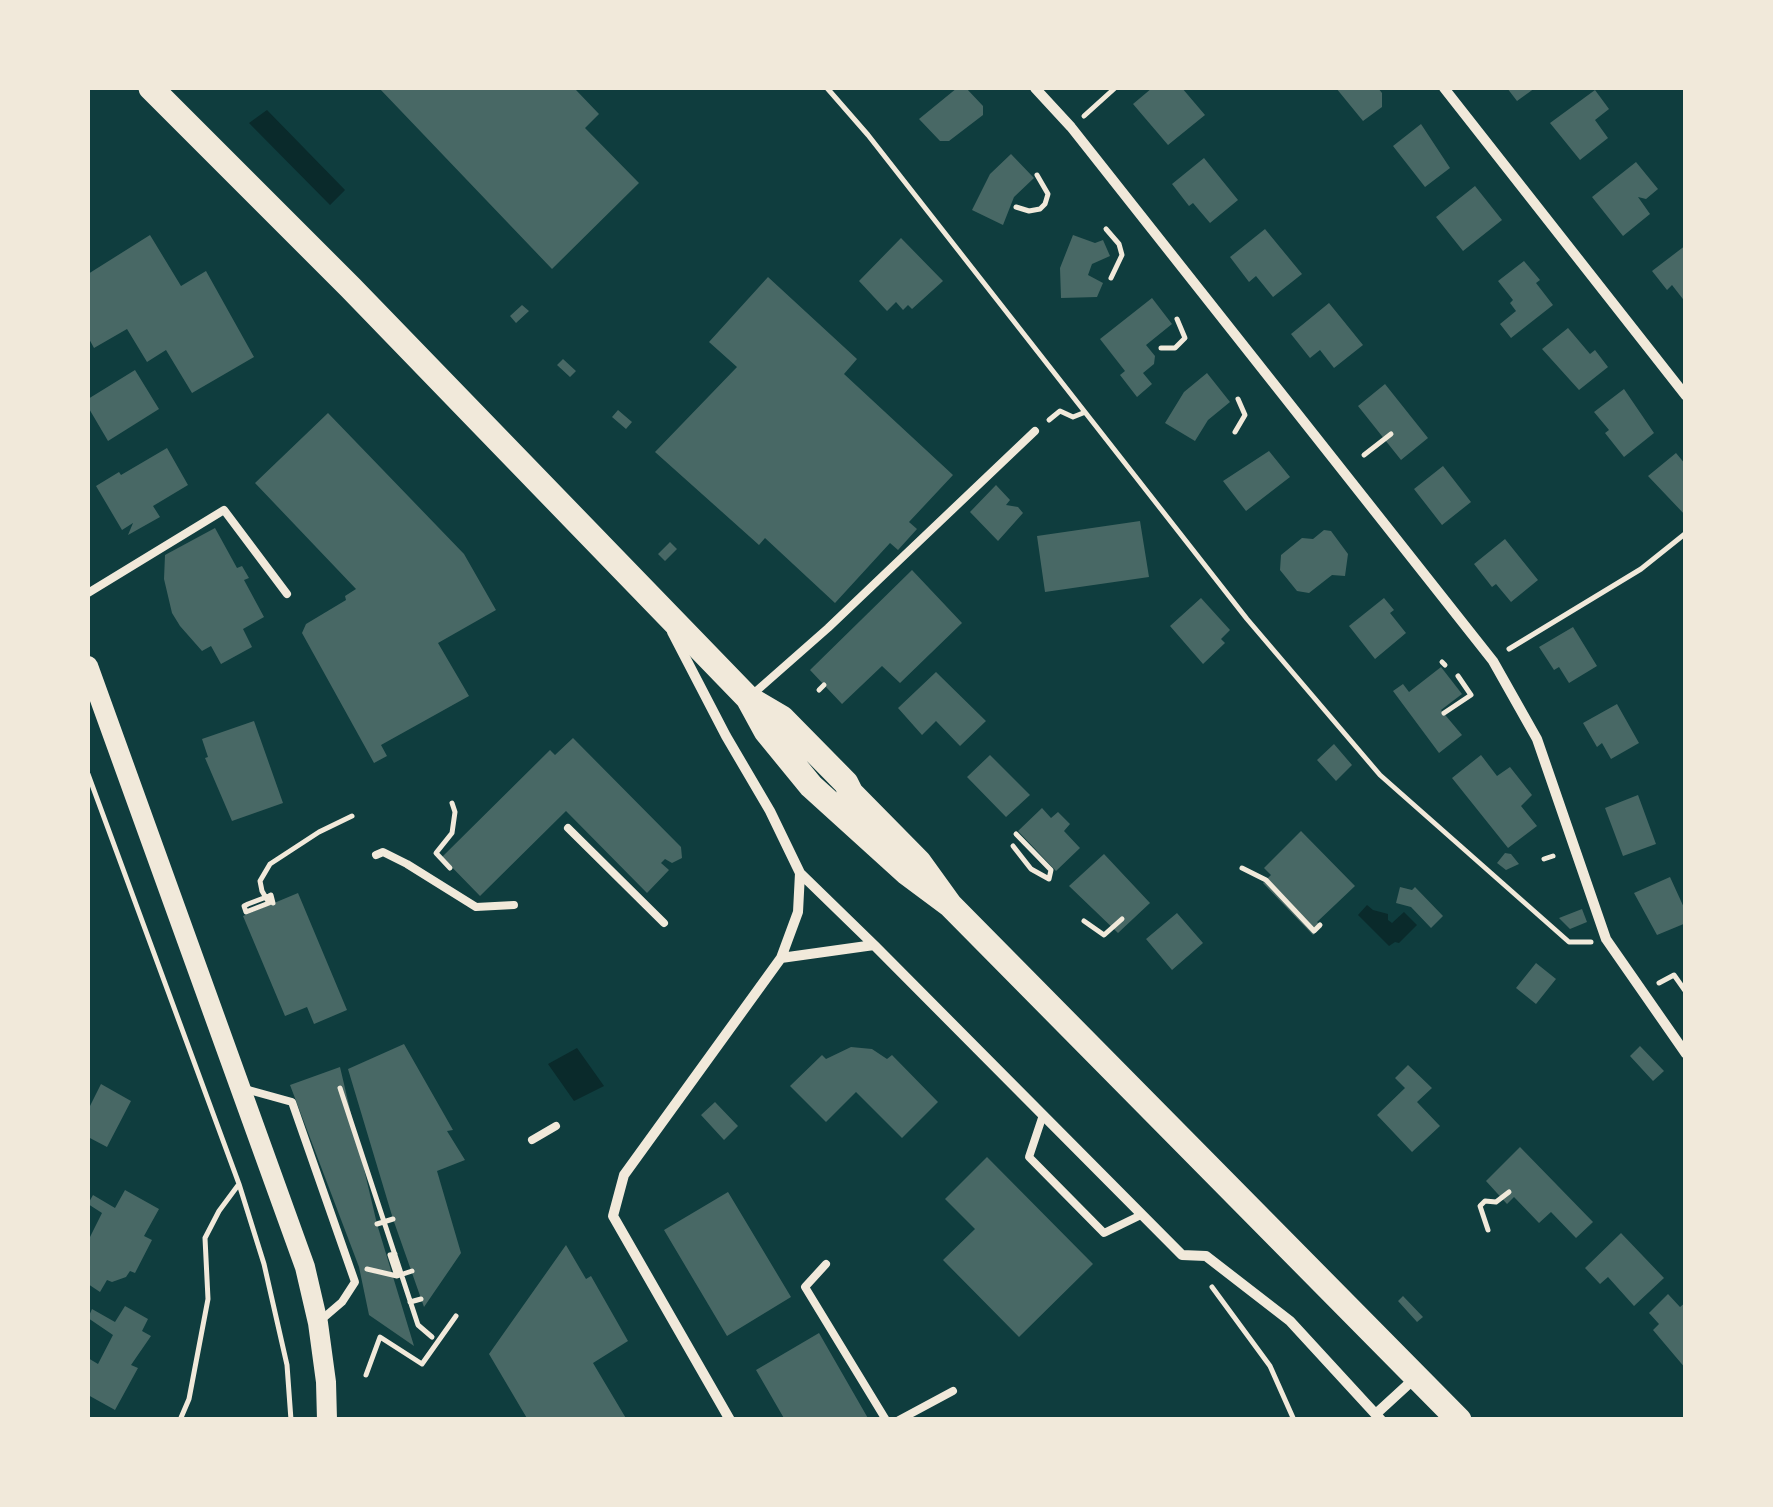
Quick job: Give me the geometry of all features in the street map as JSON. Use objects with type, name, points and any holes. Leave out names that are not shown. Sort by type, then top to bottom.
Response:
[{"type":"main road","points":[[152,88],[748,698],[782,718],[846,782],[918,862],[950,906],[1460,1420]]},
{"type":"main road","points":[[88,666],[305,1267],[318,1323],[327,1420]]},
{"type":"street","points":[[1035,88],[1082,140],[1493,661],[1536,738],[1606,939],[1686,1054]]},
{"type":"street","points":[[1444,88],[1686,396]]},
{"type":"street","points":[[655,600],[800,873],[1182,1255],[1206,1256],[1290,1321],[1380,1416],[1417,1377]]},
{"type":"street","points":[[730,1420],[613,1216],[624,1175],[782,958],[798,912],[800,873]]},
{"type":"street","points":[[782,958],[874,946]]},
{"type":"lane","points":[[748,698],[828,628],[1035,431]]},
{"type":"lane","points":[[88,593],[224,510],[287,594]]},
{"type":"lane","points":[[568,828],[664,923]]},
{"type":"lane","points":[[376,855],[382,852],[407,864],[476,907],[514,905]]},
{"type":"lane","points":[[241,1089],[292,1102],[355,1282],[342,1302],[318,1323]]},
{"type":"lane","points":[[1043,1115],[1029,1157],[1041,1170],[1104,1233],[1142,1215]]},
{"type":"lane","points":[[532,1140],[556,1126]]},
{"type":"lane","points":[[826,1264],[805,1287],[886,1420]]},
{"type":"lane","points":[[899,1420],[953,1391]]},
{"type":"path","points":[[827,88],[880,150],[1247,619],[1380,775],[1569,942],[1581,945],[1606,939]]},
{"type":"path","points":[[1103,99],[1115,88]]},
{"type":"path","points":[[1016,206],[1029,211],[1045,204],[1048,194],[1037,175]]},
{"type":"path","points":[[1106,229],[1122,255],[1111,278]]},
{"type":"path","points":[[1161,348],[1175,348],[1185,338],[1177,318]]},
{"type":"path","points":[[1235,432],[1245,415],[1238,398]]},
{"type":"path","points":[[1035,431],[1060,411],[1073,416],[1083,413]]},
{"type":"path","points":[[1364,456],[1391,434]]},
{"type":"path","points":[[1508,650],[1641,569],[1686,533]]},
{"type":"path","points":[[1444,713],[1471,695],[1458,676]]},
{"type":"path","points":[[88,774],[239,1184],[264,1264],[288,1364],[291,1420]]},
{"type":"path","points":[[452,803],[452,833],[436,853],[473,892],[476,907]]},
{"type":"path","points":[[273,903],[271,895],[269,896],[258,900],[248,904],[244,906],[246,912],[269,904],[262,891],[260,881],[270,864],[352,816]]},
{"type":"path","points":[[1013,846],[1031,868],[1049,879],[1051,870],[1016,834]]},
{"type":"path","points":[[1544,858],[1553,856]]},
{"type":"path","points":[[1242,868],[1266,880],[1314,931],[1320,925]]},
{"type":"path","points":[[1084,921],[1104,935],[1122,919]]},
{"type":"path","points":[[1658,984],[1674,975],[1686,992]]},
{"type":"path","points":[[340,1088],[418,1324],[432,1337]]},
{"type":"path","points":[[180,1420],[190,1399],[208,1299],[205,1238],[239,1184]]},
{"type":"path","points":[[1488,1230],[1480,1206],[1489,1200],[1496,1202],[1509,1192]]},
{"type":"path","points":[[378,1224],[393,1218]]},
{"type":"path","points":[[394,1254],[390,1255],[397,1276]]},
{"type":"path","points":[[1182,1255],[1222,1298],[1270,1366],[1294,1420]]},
{"type":"path","points":[[359,1267],[397,1276],[412,1272]]},
{"type":"path","points":[[410,1302],[421,1299]]},
{"type":"path","points":[[366,1376],[380,1337],[422,1364],[456,1316]]},
{"type":"water","points":[[267,110],[345,190],[330,205],[249,123]]},
{"type":"water","points":[[1367,905],[1388,914],[1392,923],[1404,912],[1417,925],[1399,943],[1389,946],[1358,915]]},
{"type":"water","points":[[577,1048],[604,1086],[574,1101],[548,1064]]},
{"type":"building","points":[[379,88],[579,88],[576,90],[599,114],[585,128],[639,183],[552,269]]},
{"type":"building","points":[[957,88],[966,88],[983,106],[983,115],[949,141],[940,141],[919,119]]},
{"type":"building","points":[[1152,88],[1182,88],[1205,115],[1168,145],[1133,104]]},
{"type":"building","points":[[1336,88],[1378,88],[1382,107],[1363,121]]},
{"type":"building","points":[[1507,88],[1535,88],[1517,101]]},
{"type":"building","points":[[1595,90],[1609,109],[1595,120],[1608,138],[1580,160],[1550,123]]},
{"type":"building","points":[[1421,124],[1450,168],[1425,187],[1393,146]]},
{"type":"building","points":[[1011,154],[1034,178],[1014,197],[1003,225],[972,210],[990,174]]},
{"type":"building","points":[[1204,158],[1238,200],[1210,223],[1193,203],[1189,206],[1172,184]]},
{"type":"building","points":[[1636,162],[1658,189],[1646,199],[1638,197],[1650,214],[1623,236],[1592,197]]},
{"type":"building","points":[[1475,186],[1502,220],[1463,251],[1436,217]]},
{"type":"building","points":[[1265,229],[1302,274],[1273,297],[1256,276],[1249,282],[1230,257]]},
{"type":"building","points":[[150,235],[181,286],[206,271],[254,357],[192,393],[166,350],[147,362],[127,329],[94,348],[88,337],[88,274]]},
{"type":"building","points":[[1073,235],[1095,243],[1103,240],[1110,256],[1092,264],[1088,275],[1103,283],[1097,297],[1061,298],[1060,268]]},
{"type":"building","points":[[901,238],[943,281],[912,309],[908,305],[903,310],[896,302],[887,311],[859,281]]},
{"type":"building","points":[[1686,245],[1686,303],[1672,285],[1667,290],[1652,271]]},
{"type":"building","points":[[1524,261],[1553,305],[1511,338],[1500,324],[1516,311],[1510,303],[1513,300],[1498,281]]},
{"type":"building","points":[[768,277],[857,359],[844,374],[953,475],[909,522],[917,529],[898,550],[890,543],[835,603],[765,538],[759,545],[655,452],[737,367],[709,342]]},
{"type":"building","points":[[1152,298],[1172,324],[1146,345],[1155,356],[1154,364],[1143,373],[1152,384],[1137,397],[1120,375],[1125,371],[1100,339]]},
{"type":"building","points":[[1329,303],[1363,345],[1334,368],[1320,350],[1310,358],[1291,334]]},
{"type":"building","points":[[522,305],[529,311],[516,323],[510,316]]},
{"type":"building","points":[[1568,328],[1590,354],[1595,350],[1608,367],[1579,390],[1542,349]]},
{"type":"building","points":[[563,359],[576,371],[570,377],[557,365]]},
{"type":"building","points":[[135,370],[159,409],[108,441],[88,407],[88,399]]},
{"type":"building","points":[[1207,373],[1230,402],[1208,420],[1195,441],[1165,423],[1184,392]]},
{"type":"building","points":[[1385,384],[1428,438],[1401,460],[1358,406]]},
{"type":"building","points":[[1624,389],[1654,433],[1624,457],[1594,412]]},
{"type":"building","points":[[618,410],[632,422],[626,429],[612,417]]},
{"type":"building","points":[[328,413],[464,554],[496,610],[438,643],[469,696],[381,745],[387,756],[374,763],[302,633],[306,624],[346,600],[345,596],[356,589],[255,483]]},
{"type":"building","points":[[167,448],[188,485],[153,506],[160,517],[128,535],[133,523],[122,530],[96,486]]},
{"type":"building","points":[[1269,451],[1290,477],[1246,511],[1223,481]]},
{"type":"building","points":[[1676,453],[1686,465],[1686,516],[1648,476]]},
{"type":"building","points":[[1443,466],[1471,502],[1442,525],[1414,489]]},
{"type":"building","points":[[996,485],[1010,500],[1006,505],[1018,507],[1023,513],[998,541],[970,512]]},
{"type":"building","points":[[1140,521],[1149,577],[1045,592],[1037,536]]},
{"type":"building","points":[[215,528],[237,568],[242,566],[249,578],[244,580],[264,617],[243,629],[252,647],[221,664],[211,646],[202,651],[180,626],[172,613],[164,579],[165,555]]},
{"type":"building","points":[[1324,530],[1331,531],[1348,554],[1345,576],[1332,575],[1309,593],[1297,591],[1280,570],[1281,555],[1302,538],[1313,539]]},
{"type":"building","points":[[1505,539],[1538,580],[1511,602],[1496,584],[1492,587],[1474,564]]},
{"type":"building","points":[[670,542],[677,549],[665,561],[658,554]]},
{"type":"building","points":[[912,570],[962,623],[900,683],[882,666],[842,704],[810,670]]},
{"type":"building","points":[[1201,598],[1230,630],[1221,639],[1225,643],[1203,664],[1170,626]]},
{"type":"building","points":[[1384,598],[1406,633],[1375,659],[1349,626]]},
{"type":"building","points":[[1573,627],[1597,666],[1569,683],[1559,667],[1554,670],[1539,647]]},
{"type":"building","points":[[1441,667],[1462,694],[1441,710],[1462,735],[1439,753],[1393,691],[1403,684],[1409,692]]},
{"type":"building","points":[[936,672],[986,721],[960,746],[936,721],[922,735],[898,708]]},
{"type":"building","points":[[1617,704],[1639,743],[1611,759],[1602,743],[1597,747],[1583,723]]},
{"type":"building","points":[[254,721],[283,803],[232,821],[205,758],[208,757],[202,739]]},
{"type":"building","points":[[573,738],[681,847],[682,858],[661,863],[669,870],[647,893],[566,811],[480,896],[442,857],[550,750],[555,755]]},
{"type":"building","points":[[1334,744],[1352,765],[1336,781],[1317,760]]},
{"type":"building","points":[[990,755],[1030,795],[1006,817],[967,777]]},
{"type":"building","points":[[1481,755],[1497,776],[1510,767],[1532,795],[1521,806],[1537,826],[1508,848],[1452,778]]},
{"type":"building","points":[[1638,795],[1656,844],[1623,856],[1605,808]]},
{"type":"building","points":[[1042,808],[1051,818],[1058,812],[1070,824],[1064,831],[1080,848],[1056,871],[1018,831]]},
{"type":"building","points":[[1301,831],[1355,886],[1317,922],[1322,927],[1313,935],[1263,883],[1271,875],[1264,868]]},
{"type":"building","points":[[1505,853],[1519,864],[1506,870],[1497,863]]},
{"type":"building","points":[[1104,854],[1150,903],[1118,933],[1069,886]]},
{"type":"building","points":[[1670,877],[1686,912],[1686,923],[1657,935],[1634,893]]},
{"type":"building","points":[[1400,887],[1415,887],[1443,916],[1431,928],[1411,907],[1396,903]]},
{"type":"building","points":[[298,893],[347,1010],[314,1024],[307,1007],[285,1016],[243,916]]},
{"type":"building","points":[[1582,909],[1587,922],[1570,929],[1559,918]]},
{"type":"building","points":[[1177,913],[1203,943],[1172,970],[1146,939]]},
{"type":"building","points":[[1536,963],[1556,979],[1536,1004],[1516,988]]},
{"type":"building","points":[[404,1044],[453,1130],[447,1131],[465,1160],[437,1171],[461,1253],[424,1307],[348,1069]]},
{"type":"building","points":[[1640,1046],[1664,1071],[1653,1081],[1630,1056]]},
{"type":"building","points":[[851,1047],[872,1049],[887,1059],[892,1055],[938,1102],[902,1138],[856,1092],[826,1122],[790,1086],[822,1055],[826,1059]]},
{"type":"building","points":[[1408,1065],[1432,1088],[1417,1102],[1440,1126],[1412,1152],[1377,1115],[1405,1088],[1395,1078]]},
{"type":"building","points":[[340,1067],[377,1224],[414,1346],[369,1315],[359,1267],[290,1085]]},
{"type":"building","points":[[101,1084],[131,1101],[107,1147],[88,1137],[88,1110]]},
{"type":"building","points":[[715,1102],[738,1126],[724,1140],[701,1115]]},
{"type":"building","points":[[1520,1147],[1593,1222],[1576,1238],[1551,1212],[1539,1223],[1514,1197],[1507,1204],[1486,1181]]},
{"type":"building","points":[[987,1157],[1093,1264],[1019,1337],[943,1260],[975,1229],[945,1199]]},
{"type":"building","points":[[125,1190],[159,1209],[144,1236],[152,1240],[135,1273],[130,1271],[126,1277],[112,1282],[107,1280],[100,1292],[88,1284],[88,1241],[102,1213],[88,1204],[93,1195],[115,1208]]},
{"type":"building","points":[[728,1192],[791,1297],[727,1336],[664,1230]]},
{"type":"building","points":[[1621,1233],[1664,1278],[1634,1306],[1608,1277],[1600,1284],[1585,1268]]},
{"type":"building","points":[[566,1245],[586,1279],[591,1276],[628,1341],[593,1363],[627,1420],[528,1420],[489,1354]]},
{"type":"building","points":[[1668,1294],[1680,1307],[1686,1302],[1686,1369],[1653,1330],[1659,1324],[1649,1313]]},
{"type":"building","points":[[1403,1296],[1423,1317],[1417,1322],[1398,1301]]},
{"type":"building","points":[[125,1306],[148,1319],[142,1331],[151,1336],[131,1365],[138,1368],[115,1410],[88,1395],[88,1358],[98,1364],[113,1335],[88,1318],[92,1309],[115,1322]]},
{"type":"building","points":[[819,1333],[869,1420],[785,1420],[756,1370]]}]
